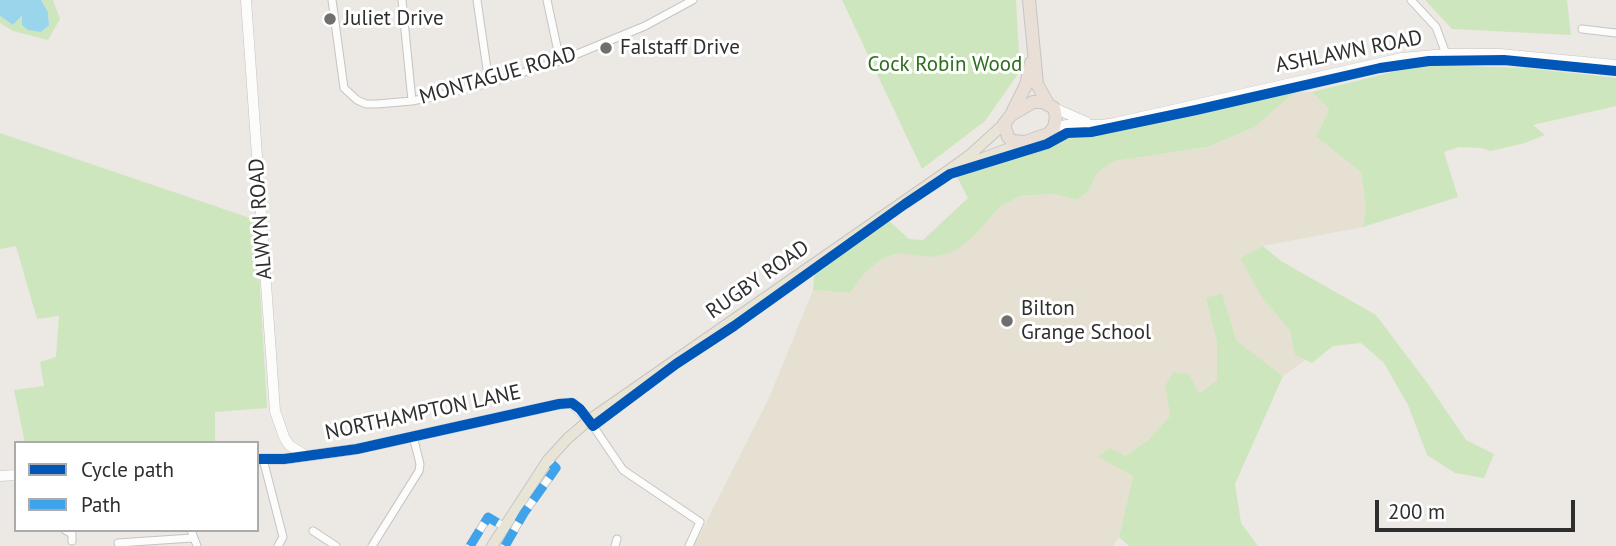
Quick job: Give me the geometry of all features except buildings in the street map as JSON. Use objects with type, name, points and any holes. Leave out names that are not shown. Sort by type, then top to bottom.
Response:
[{"type":"highway","points":[[1029,0],[1037,84],[1056,117],[1054,128],[1048,134],[1026,142],[1017,142],[1008,137],[1007,119],[1028,78],[1032,51]]},
{"type":"highway","points":[[1007,119],[1033,102],[1051,106]]},
{"type":"main road","points":[[949,170],[971,154],[1007,119]]},
{"type":"main road","points":[[949,170],[1026,142]]},
{"type":"main road","name":"RUGBY ROAD","points":[[492,546],[548,460],[589,421],[949,170]]},
{"type":"street","name":"ALWYN ROAD","points":[[246,0],[275,411],[284,438]]},
{"type":"street","name":"MONTAGUE ROAD","points":[[332,0],[344,88],[366,104],[412,101],[489,83],[560,61],[645,26],[693,0]]},
{"type":"street","points":[[402,0],[412,101]]},
{"type":"street","points":[[477,0],[489,83]]},
{"type":"street","points":[[547,0],[560,61]]},
{"type":"street","points":[[1411,0],[1436,27],[1446,54]]},
{"type":"street","points":[[1582,29],[1616,33]]},
{"type":"street","name":"ASHLAWN ROAD","points":[[1054,128],[1115,123],[1366,65],[1446,54],[1500,54],[1616,65]]},
{"type":"street","name":"ASHLAWN ROAD","points":[[1051,106],[1093,124]]},
{"type":"street","name":"NORTHAMPTON LANE","points":[[260,459],[357,449],[559,404],[572,403],[589,421]]},
{"type":"street","points":[[589,421],[623,470],[700,522],[689,546]]},
{"type":"street","points":[[372,546],[419,471],[414,436]]},
{"type":"street","points":[[284,438],[289,445],[306,456]]},
{"type":"street","points":[[278,546],[283,537],[260,459],[281,449],[284,438]]},
{"type":"street","points":[[505,546],[523,513],[556,468],[548,460]]},
{"type":"street","points":[[470,546],[490,514],[503,526]]},
{"type":"street","points":[[313,531],[336,546]]},
{"type":"street","points":[[68,532],[72,534],[72,541]]},
{"type":"street","points":[[118,544],[192,534],[197,546]]},
{"type":"shaded area","name":"Bilton Grange School","points":[[1295,92],[1312,92],[1329,109],[1316,137],[1361,172],[1366,208],[1363,227],[1263,246],[1240,258],[1261,296],[1290,331],[1295,355],[1305,360],[1283,376],[1237,341],[1222,293],[1207,298],[1217,342],[1217,380],[1198,393],[1165,386],[1170,416],[1149,439],[1125,456],[1098,456],[1133,476],[1119,537],[1113,546],[694,546],[769,398],[813,290],[850,293],[864,274],[880,260],[897,253],[973,237],[1000,207],[1020,196],[1054,194],[1077,200],[1089,191],[1097,173],[1114,161],[1209,147],[1255,127]]},
{"type":"green space","points":[[41,0],[53,0],[60,19],[48,40],[13,31],[0,23],[0,16],[13,25],[23,16],[41,32],[49,24],[48,12]]},
{"type":"green space","name":"Cock Robin Wood","points":[[842,0],[1016,0],[1020,71],[985,121],[922,169]]},
{"type":"green space","points":[[1425,0],[1567,0],[1571,35],[1452,29]]},
{"type":"green space","points":[[1421,65],[1527,68],[1616,78],[1616,106],[1533,125],[1545,135],[1525,143],[1490,151],[1459,147],[1444,152],[1458,197],[1363,227],[1366,208],[1361,172],[1316,137],[1329,109],[1312,92]]},
{"type":"green space","points":[[1291,86],[1295,92],[1255,127],[1208,147],[1114,161],[1097,173],[1089,191],[1077,200],[1054,194],[1020,196],[1000,207],[973,237],[953,252],[931,257],[897,253],[880,260],[864,274],[850,293],[813,290],[815,268],[887,219],[909,239],[923,240],[968,198],[955,173],[1071,134],[1189,111]]},
{"type":"green space","points":[[0,133],[256,220],[267,408],[215,412],[215,441],[25,441],[14,390],[44,386],[40,362],[56,357],[59,316],[37,319],[16,246],[0,249]]},
{"type":"green space","points":[[1263,246],[1281,261],[1376,315],[1466,440],[1494,454],[1484,478],[1455,473],[1427,455],[1408,405],[1384,363],[1361,343],[1333,346],[1312,363],[1295,355],[1290,331],[1261,296],[1240,258]]},
{"type":"green space","points":[[1222,293],[1237,341],[1283,376],[1235,484],[1241,523],[1258,546],[1129,546],[1119,537],[1133,476],[1098,457],[1110,448],[1125,456],[1149,439],[1170,416],[1165,386],[1173,372],[1189,374],[1199,393],[1217,380],[1217,342],[1206,298]]},
{"type":"water","points":[[0,0],[41,0],[48,12],[49,25],[41,32],[28,30],[22,25],[22,16],[13,25],[0,16]]},
{"type":"marked path","points":[[505,546],[524,513],[556,468],[548,460]]},
{"type":"marked path","points":[[470,546],[488,517],[503,526]]},
{"type":"cycle path","points":[[259,459],[284,459],[357,449],[559,404],[572,403],[593,426],[676,364],[950,174],[1047,144],[1067,133],[1091,132],[1380,68],[1429,61],[1504,60],[1616,71]]},
{"type":"place","name":"Juliet Drive","points":[[330,19]]},
{"type":"place","name":"Falstaff Drive","points":[[606,48]]},
{"type":"place","name":"Bilton Grange School","points":[[1007,321]]}]
